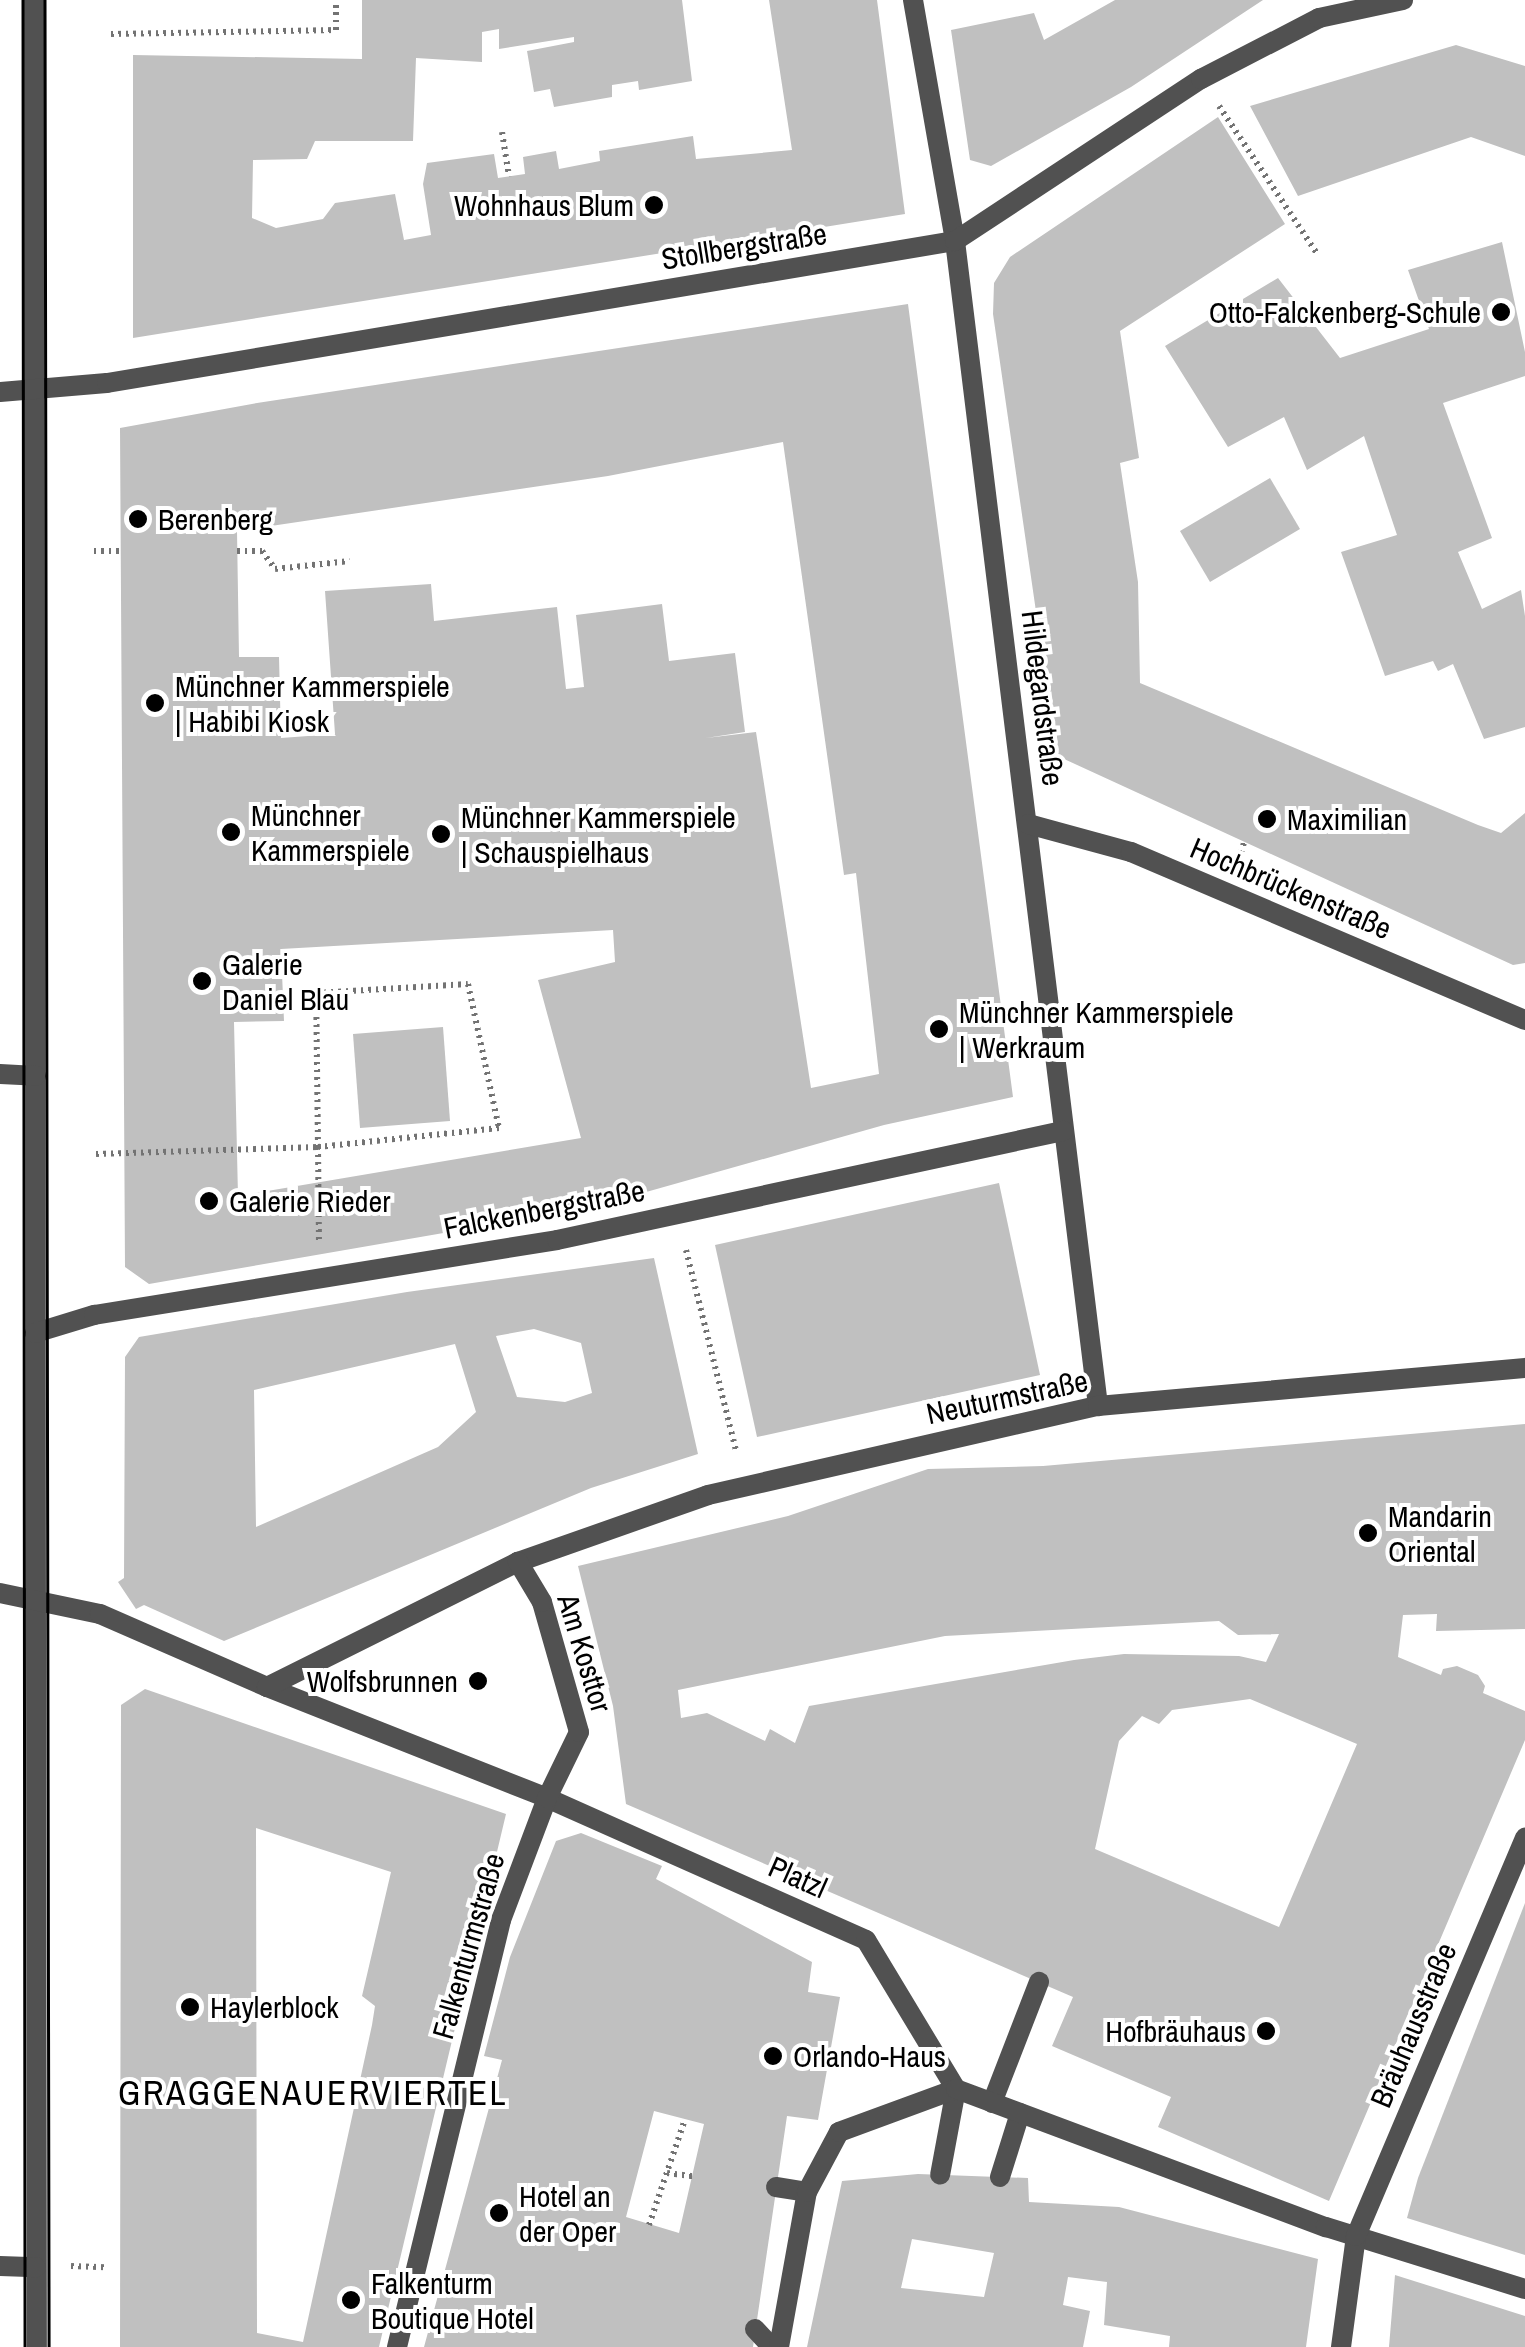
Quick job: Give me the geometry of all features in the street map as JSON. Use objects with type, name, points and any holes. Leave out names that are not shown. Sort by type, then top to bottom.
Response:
[{"type":"street","points":[[34,0],[37,2347]]},
{"type":"street","name":"Hildegardstraße","points":[[914,0],[954,241],[1098,1406]]},
{"type":"street","name":"Stollbergstraße","points":[[0,392],[126,380],[954,241],[1201,79],[1319,18],[1403,0]]},
{"type":"street","name":"Hochbrückenstraße","points":[[1028,824],[1131,852],[1525,1020]]},
{"type":"street","points":[[0,1074],[36,1076]]},
{"type":"street","name":"Falckenbergstraße","points":[[34,1334],[94,1315],[557,1240],[1064,1131]]},
{"type":"street","name":"Neuturmstraße","points":[[518,1562],[708,1495],[1098,1406],[1525,1368]]},
{"type":"street","points":[[267,1687],[518,1562]]},
{"type":"street","name":"Am Kosttor","points":[[518,1562],[542,1602],[579,1732],[547,1798]]},
{"type":"street","points":[[0,1593],[100,1614],[267,1687],[547,1798]]},
{"type":"street","name":"Platzl","points":[[547,1798],[866,1940],[956,2089]]},
{"type":"street","name":"Falkenturmstraße","points":[[397,2347],[500,1920],[547,1798]]},
{"type":"street","name":"Bräuhausstraße","points":[[1341,2347],[1356,2236],[1525,1836]]},
{"type":"street","points":[[992,2103],[1040,1982]]},
{"type":"street","points":[[940,2175],[956,2089]]},
{"type":"street","points":[[780,2347],[807,2192],[839,2132],[956,2089],[1356,2236],[1525,2289]]},
{"type":"street","points":[[1000,2177],[1020,2114]]},
{"type":"street","points":[[776,2188],[807,2192]]},
{"type":"street","points":[[0,2266],[36,2266]]},
{"type":"street","points":[[755,2329],[772,2347]]},
{"type":"path","points":[[111,34],[336,30],[336,0]]},
{"type":"path","points":[[1201,79],[1318,255]]},
{"type":"path","points":[[502,132],[509,176]]},
{"type":"path","points":[[94,551],[120,551]]},
{"type":"path","points":[[237,552],[262,552],[275,569],[350,560]]},
{"type":"path","points":[[96,1154],[318,1147],[499,1128],[468,984],[316,993],[318,1147],[319,1279]]},
{"type":"path","points":[[686,1248],[732,1434]]},
{"type":"path","points":[[649,2224],[685,2119]]},
{"type":"path","points":[[667,2172],[693,2176]]},
{"type":"building","points":[[362,0],[682,0],[692,81],[639,90],[638,81],[612,85],[612,97],[554,107],[550,89],[534,92],[527,51],[574,42],[574,37],[499,49],[499,29],[482,32],[482,62],[416,58],[413,141],[315,141],[307,159],[253,160],[252,218],[276,228],[323,219],[335,203],[395,194],[404,240],[431,235],[423,184],[427,163],[494,154],[498,178],[525,174],[523,157],[556,151],[559,169],[600,161],[599,151],[693,136],[696,159],[792,150],[769,0],[877,0],[905,214],[133,338],[133,55],[362,59]]},
{"type":"building","points":[[1115,0],[1263,0],[1131,87],[991,166],[970,160],[951,30],[1034,13],[1044,40]]},
{"type":"building","points":[[1456,45],[1525,66],[1525,156],[1471,137],[1298,196],[1250,106]]},
{"type":"building","points":[[1218,117],[1285,224],[1120,331],[1139,458],[1120,463],[1138,582],[1140,683],[1501,833],[1525,813],[1525,963],[1513,965],[1051,753],[1043,660],[993,314],[994,283],[1010,257]]},
{"type":"building","points":[[1502,242],[1525,352],[1525,376],[1443,403],[1492,538],[1458,552],[1482,609],[1521,590],[1525,616],[1525,727],[1484,739],[1453,664],[1438,671],[1433,661],[1385,676],[1341,552],[1397,535],[1364,436],[1307,470],[1284,417],[1228,447],[1165,346],[1278,278],[1340,358],[1429,329],[1408,270]]},
{"type":"building","points":[[908,304],[1013,1097],[884,1125],[593,1207],[149,1284],[125,1267],[120,428],[257,403]],"holes":[[[783,442],[844,875],[856,873],[879,1074],[811,1088],[756,732],[706,738],[745,732],[735,653],[669,661],[662,604],[576,615],[584,687],[566,689],[557,607],[434,621],[431,584],[325,591],[335,734],[281,738],[279,657],[239,657],[237,531],[608,476]],[[613,930],[615,962],[538,980],[581,1138],[238,1196],[234,1022],[284,1021],[281,949]]]},
{"type":"building","points":[[1270,478],[1300,529],[1210,582],[1180,531]]},
{"type":"building","points":[[443,1027],[450,1121],[360,1128],[353,1034]]},
{"type":"building","points":[[999,1183],[1040,1375],[757,1437],[715,1245]]},
{"type":"building","points":[[654,1258],[698,1454],[591,1488],[224,1641],[144,1605],[136,1609],[118,1582],[124,1578],[125,1357],[139,1337],[407,1292]],"holes":[[[534,1329],[581,1343],[592,1393],[565,1402],[517,1397],[496,1336]],[[455,1344],[476,1412],[438,1447],[256,1527],[254,1390]]]},
{"type":"building","points":[[1525,1424],[1525,1629],[1436,1631],[1437,1614],[1403,1615],[1398,1657],[1441,1675],[1443,1669],[1457,1666],[1478,1675],[1485,1686],[1483,1693],[1525,1711],[1525,1740],[1329,2201],[1158,2127],[1171,2097],[1052,2046],[1073,1997],[626,1804],[613,1706],[578,1566],[788,1516],[928,1469],[1043,1466]],"holes":[[[1219,1621],[1238,1635],[1279,1634],[1266,1662],[1239,1656],[1124,1654],[1074,1660],[809,1706],[795,1743],[770,1729],[765,1741],[707,1713],[681,1718],[678,1690],[945,1636]],[[1250,1699],[1357,1744],[1279,1927],[1095,1849],[1119,1741],[1142,1716],[1159,1724],[1172,1710]]]},
{"type":"building","points":[[145,1689],[506,1814],[379,2347],[120,2347],[121,1705]],"holes":[[[256,1828],[391,1872],[362,1996],[375,2006],[372,2025],[303,2342],[257,2333]]]},
{"type":"building","points":[[581,1833],[662,1866],[656,1879],[812,1962],[808,1992],[840,1997],[818,2120],[787,2116],[753,2347],[424,2347],[502,2060],[484,2056],[510,1957],[556,1841]],"holes":[[[654,2111],[704,2124],[679,2233],[626,2217]]]},
{"type":"building","points":[[1525,1903],[1525,2255],[1407,2218],[1418,2178]]},
{"type":"building","points":[[918,2174],[1028,2178],[1029,2202],[1119,2207],[1318,2259],[1306,2347],[1169,2347],[1170,2336],[1104,2325],[1107,2282],[1068,2277],[1063,2305],[1090,2311],[1083,2347],[807,2347],[842,2181]],"holes":[[[912,2239],[994,2253],[984,2297],[901,2288]]]},
{"type":"building","points":[[1395,2275],[1525,2316],[1525,2347],[1389,2347]]},
{"type":"tram line","points":[[23,0],[25,2347]]},
{"type":"tram line","points":[[45,0],[49,2347]]},
{"type":"place","name":"Wohnhaus Blum","points":[[654,205]]},
{"type":"place","name":"Otto-Falckenberg-Schule","points":[[1501,312]]},
{"type":"place","name":"Berenberg","points":[[138,519]]},
{"type":"place","name":"Münchner Kammerspiele | Habibi Kiosk","points":[[155,703]]},
{"type":"place","name":"Maximilian","points":[[1267,819]]},
{"type":"place","name":"Münchner Kammerspiele","points":[[231,832]]},
{"type":"place","name":"Münchner Kammerspiele | Schauspielhaus","points":[[441,834]]},
{"type":"place","name":"Galerie Daniel Blau","points":[[202,981]]},
{"type":"place","name":"Münchner Kammerspiele | Werkraum","points":[[939,1029]]},
{"type":"place","name":"Galerie Rieder","points":[[209,1201]]},
{"type":"place","name":"Mandarin Oriental","points":[[1368,1533]]},
{"type":"place","name":"Wolfsbrunnen","points":[[478,1681]]},
{"type":"place","name":"Haylerblock","points":[[190,2007]]},
{"type":"place","name":"Hofbräuhaus","points":[[1266,2031]]},
{"type":"place","name":"Orlando-Haus","points":[[773,2056]]},
{"type":"place","name":"Hotel an der Oper","points":[[499,2213]]},
{"type":"place","name":"Falkenturm Boutique Hotel","points":[[351,2300]]},
{"type":"district","name":"GRAGGENAUERVIERTEL","points":[[313,2093]]}]
